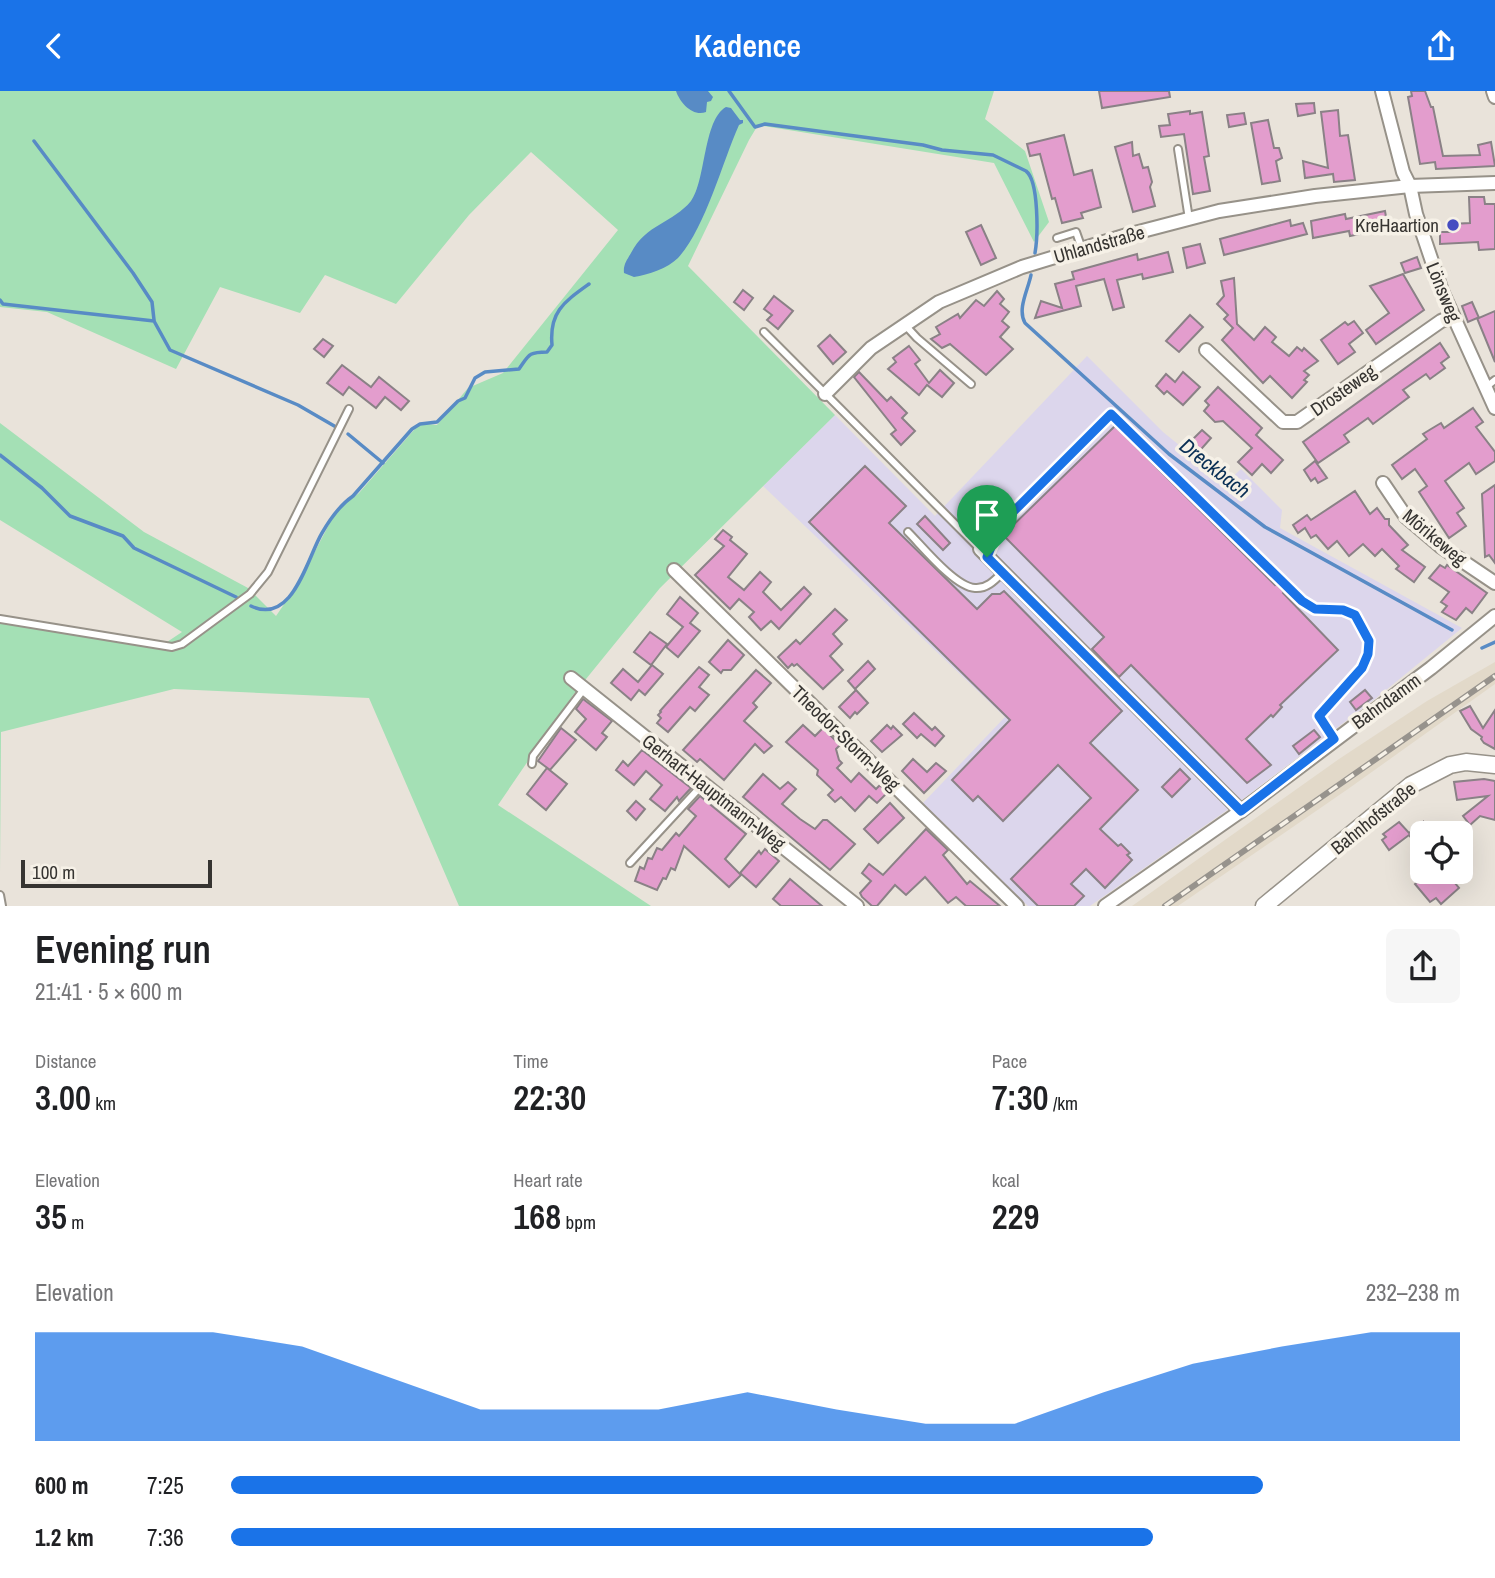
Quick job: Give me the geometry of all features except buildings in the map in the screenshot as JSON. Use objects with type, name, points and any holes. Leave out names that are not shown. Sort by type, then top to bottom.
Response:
[{"type":"street","name":"Lönsweg","points":[[1382,91],[1403,172],[1410,186],[1433,266],[1453,316],[1490,384],[1495,408]]},
{"type":"street","points":[[1493,91],[1495,97]]},
{"type":"street","name":"Uhlandstraße","points":[[825,394],[871,348],[939,302],[1022,267],[1219,211],[1315,196],[1410,186],[1495,183]]},
{"type":"street","name":"Drosteweg","points":[[1206,350],[1283,422],[1297,422],[1441,321],[1453,316]]},
{"type":"street","name":"Mörikeweg","points":[[1383,483],[1406,517],[1440,546],[1495,583]]},
{"type":"street","points":[[984,553],[1241,811]]},
{"type":"street","name":"Theodor-Storm-Weg","points":[[674,570],[1017,906]]},
{"type":"street","name":"Bahndamm","points":[[1105,906],[1241,811],[1431,668],[1495,616]]},
{"type":"street","name":"Gerhart-Hauptmann-Weg","points":[[570,678],[857,906]]},
{"type":"street","name":"Bahnhofstraße","points":[[1264,906],[1410,785],[1450,765],[1480,762],[1495,765]]},
{"type":"lane","points":[[1178,149],[1189,219]]},
{"type":"lane","points":[[1057,238],[1076,232],[1082,249]]},
{"type":"lane","points":[[905,325],[971,384]]},
{"type":"lane","points":[[764,332],[984,553],[1008,517],[1111,414],[1302,601],[1315,609],[1343,610],[1355,615],[1369,641],[1368,654],[1362,668],[1319,716],[1334,739]]},
{"type":"lane","points":[[0,619],[172,647],[182,645],[250,594],[268,572],[349,409]]},
{"type":"lane","points":[[908,531],[943,568],[963,584],[974,588],[985,587],[1003,572]]},
{"type":"lane","points":[[532,764],[533,757],[584,689]]},
{"type":"lane","points":[[631,863],[703,784]]},
{"type":"lane","points":[[0,895],[2,906]]},
{"type":"shaded area","points":[[1087,356],[1163,432],[1226,483],[1241,469],[1282,510],[1280,528],[1462,628],[1375,699],[1243,799],[1090,906],[1028,906],[923,803],[1005,717],[763,486],[835,415],[935,516]]},
{"type":"shaded area","points":[[1495,662],[1495,684],[1178,906],[1132,906],[1339,759],[1427,701]]},
{"type":"green space","points":[[0,91],[994,91],[985,119],[1025,151],[1049,222],[1034,242],[994,163],[758,125],[749,140],[688,266],[835,415],[660,588],[573,695],[498,805],[651,906],[459,906],[369,698],[174,689],[1,732],[0,874],[0,616],[167,642],[182,632],[0,520],[0,423],[144,532],[248,588],[276,616],[298,584],[337,509],[359,493],[420,423],[437,425],[468,388],[503,373],[618,230],[531,152],[469,215],[396,304],[325,275],[300,313],[220,287],[176,369],[47,312],[0,307]]},
{"type":"water","points":[[676,91],[708,91],[713,97],[707,102],[706,112],[696,113],[684,104]]},
{"type":"water","points":[[726,107],[731,108],[743,123],[739,125],[705,213],[688,246],[674,262],[658,271],[634,277],[624,273],[627,260],[637,243],[691,201],[700,180],[713,124]]},
{"type":"waterway","name":"Dreckbach","points":[[729,91],[755,127],[765,124],[993,155],[1026,171],[1035,197],[1035,253]]},
{"type":"waterway","points":[[34,141],[133,273],[152,302],[154,320]]},
{"type":"waterway","name":"Dreckbach","points":[[1031,275],[1022,312],[1025,323],[1169,454],[1265,527],[1452,630]]},
{"type":"waterway","points":[[251,606],[265,610],[278,607],[288,598],[297,586],[332,518],[412,429],[420,424],[437,422],[458,401],[465,398],[475,378],[485,372],[519,369],[530,355],[547,352],[552,345],[553,324],[560,309],[589,284]]},
{"type":"waterway","points":[[0,300],[3,304],[154,321],[170,350],[298,405],[336,427]]},
{"type":"waterway","points":[[348,434],[383,463]]},
{"type":"waterway","points":[[0,455],[42,488],[70,516],[123,536],[134,548],[236,597]]},
{"type":"waterway","name":"Dreckbach","points":[[1482,648],[1495,642]]},
{"type":"railway","points":[[1165,906],[1495,676]]},
{"type":"place","name":"KreHaartion","points":[[1453,225]]},
{"type":"route","points":[[1111,414],[1302,601],[1315,609],[1343,610],[1355,615],[1369,641],[1368,654],[1362,668],[1319,716],[1334,739],[1241,811],[987,557],[998,530],[1008,517],[1111,414]]}]
